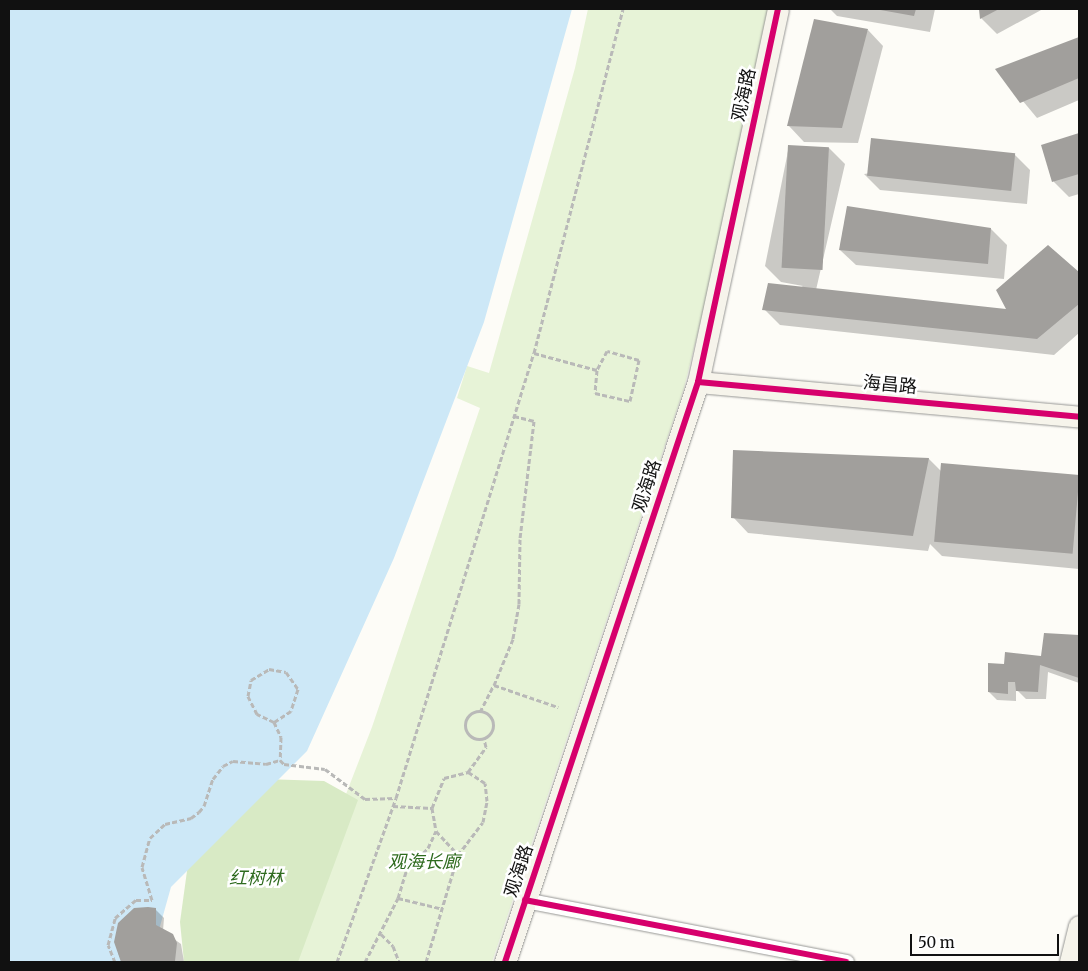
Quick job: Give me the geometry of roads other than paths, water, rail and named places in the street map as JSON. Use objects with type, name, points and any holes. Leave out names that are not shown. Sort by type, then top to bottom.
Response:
[{"type":"street","name":"观海路","points":[[504,962],[698,382],[778,9]]},
{"type":"street","name":"海昌路","points":[[698,382],[1079,418]]},
{"type":"street","points":[[525,900],[846,962]]},
{"type":"street","points":[[1070,962],[1079,926]]},
{"type":"water","points":[[9,9],[572,9],[484,322],[394,558],[307,751],[171,887],[150,962],[9,962]]},
{"type":"park label","name":"观海长廊","points":[[424,862]]},
{"type":"park label","name":"红树林","points":[[256,878]]}]
